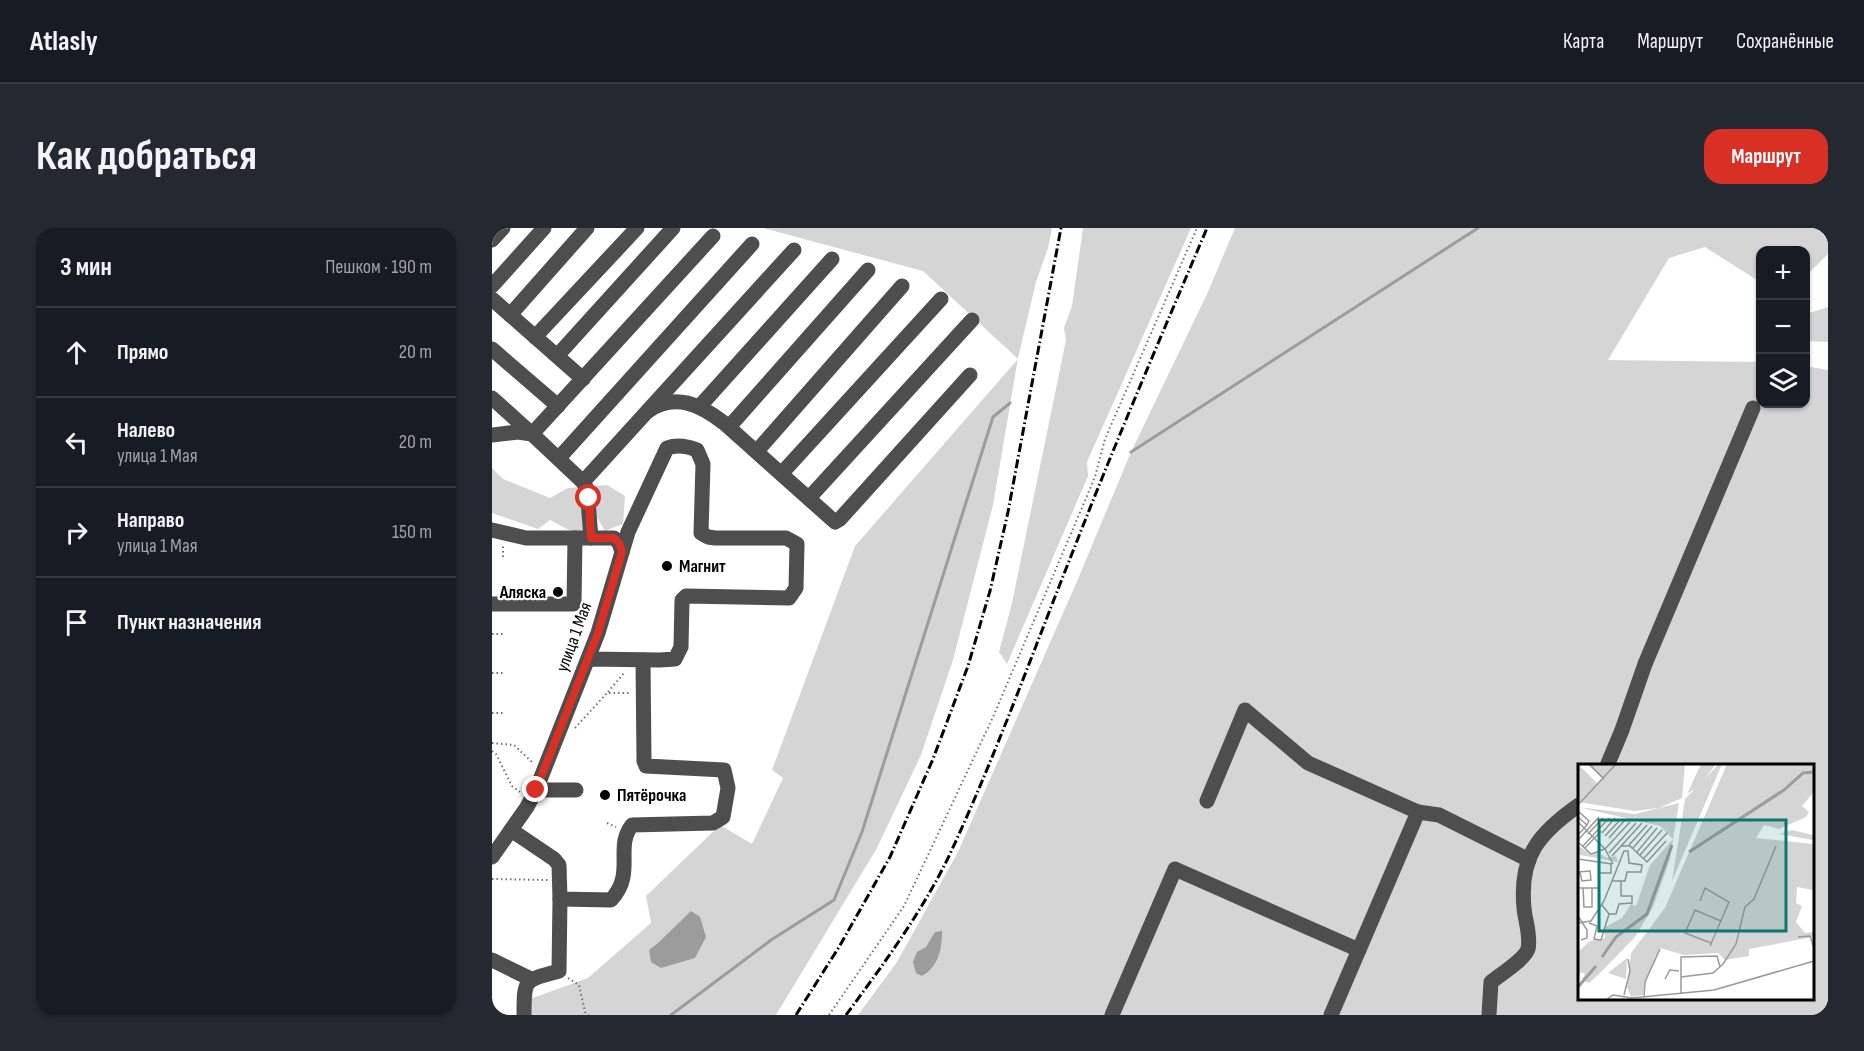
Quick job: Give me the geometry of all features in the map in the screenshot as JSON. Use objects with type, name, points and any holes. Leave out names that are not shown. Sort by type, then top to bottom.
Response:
[{"type":"street","points":[[492,240],[503,228]]},
{"type":"street","points":[[492,286],[544,228]]},
{"type":"street","points":[[583,379],[535,337],[498,309],[587,228]]},
{"type":"street","points":[[535,337],[637,228]]},
{"type":"street","points":[[557,356],[673,228]]},
{"type":"street","points":[[532,434],[713,236]]},
{"type":"street","points":[[559,458],[752,244]]},
{"type":"street","points":[[583,482],[794,250]]},
{"type":"street","points":[[700,406],[832,259]]},
{"type":"street","points":[[729,427],[868,270]]},
{"type":"street","points":[[757,452],[902,286]]},
{"type":"street","points":[[782,473],[941,299]]},
{"type":"street","points":[[809,498],[972,320]]},
{"type":"street","points":[[492,349],[558,406]]},
{"type":"street","points":[[648,411],[666,402],[700,406],[729,427],[782,473],[832,521],[838,521],[970,375]]},
{"type":"street","points":[[493,401],[583,482],[588,489],[591,538]]},
{"type":"street","points":[[1608,764],[1645,664],[1753,408]]},
{"type":"street","points":[[492,435],[518,432],[532,434]]},
{"type":"street","name":"улица 1 Мая","points":[[492,856],[527,807],[536,790],[627,556],[628,531],[662,458],[668,448],[686,446],[698,450],[703,464],[702,533],[715,538],[786,538],[797,544],[796,588],[789,598],[686,596],[682,600],[681,647],[675,659],[639,660]]},
{"type":"street","points":[[492,530],[526,538],[614,538],[627,556]]},
{"type":"street","points":[[492,604],[574,604],[575,538]]},
{"type":"street","points":[[560,899],[611,900],[620,890],[623,881],[625,838],[632,825],[713,823],[723,817],[728,788],[724,770],[646,766],[643,693],[639,660],[588,659]]},
{"type":"street","points":[[1207,801],[1245,710],[1308,763],[1419,812],[1439,815],[1528,860]]},
{"type":"street","points":[[536,790],[576,790]]},
{"type":"street","points":[[1489,1015],[1491,982],[1523,957],[1528,947],[1523,907],[1523,884],[1533,847],[1547,830],[1578,806]]},
{"type":"street","points":[[1330,1015],[1419,812]]},
{"type":"street","points":[[511,830],[554,859],[559,865],[559,971],[531,979],[524,989],[524,1015]]},
{"type":"street","points":[[1112,1015],[1174,869],[1359,950]]},
{"type":"street","points":[[492,960],[531,979]]},
{"type":"path","points":[[829,1015],[904,906],[993,717],[1095,477],[1105,440],[1197,228]]},
{"type":"path","points":[[571,604],[584,638]]},
{"type":"path","points":[[492,634],[504,634]]},
{"type":"path","points":[[570,733],[639,660]]},
{"type":"path","points":[[492,673],[504,673]]},
{"type":"path","points":[[607,693],[643,693]]},
{"type":"path","points":[[492,713],[503,713]]},
{"type":"path","points":[[492,743],[514,745],[534,764]]},
{"type":"path","points":[[492,751],[496,754],[512,786],[520,792]]},
{"type":"path","points":[[492,879],[559,881]]},
{"type":"path","points":[[559,971],[579,984],[585,1012],[589,1015]]},
{"type":"shaded area","points":[[763,228],[1052,228],[1048,248],[1036,282],[1018,359],[923,271]]},
{"type":"shaded area","points":[[1083,228],[1191,228],[1087,462],[1088,476],[1007,664],[999,652],[1012,603],[1066,340],[1064,328],[1072,306]]},
{"type":"shaded area","points":[[1235,228],[1828,228],[1828,254],[1810,272],[1810,246],[1756,246],[1756,279],[1705,247],[1669,258],[1608,360],[1756,362],[1756,408],[1810,408],[1810,367],[1828,370],[1828,1015],[858,1015],[897,962],[958,852],[1131,452],[1207,294]]},
{"type":"shaded area","points":[[1828,307],[1828,342],[1810,341],[1810,313]]},
{"type":"shaded area","points":[[1018,359],[993,505],[953,660],[921,755],[877,848],[776,1015],[529,1015],[527,1000],[588,978],[651,923],[646,896],[720,825],[752,844],[783,778],[772,770],[855,546]]},
{"type":"shaded area","points":[[492,468],[503,479],[550,498],[568,488],[607,485],[625,496],[623,524],[605,531],[593,511],[588,531],[571,531],[550,520],[538,529],[492,513]]},
{"type":"shaded area","points":[[691,911],[700,917],[706,937],[695,958],[661,968],[651,962],[649,950]]},
{"type":"shaded area","points":[[942,931],[940,951],[936,962],[922,976],[916,973],[913,962],[917,952],[926,947],[935,932]]},
{"type":"waterway","points":[[1131,452],[1478,228]]},
{"type":"waterway","points":[[671,1015],[771,940],[834,900],[862,832],[993,417],[1010,403]]},
{"type":"railway","points":[[796,1015],[839,947],[890,857],[933,759],[968,666],[990,591],[1008,512],[1061,228]]},
{"type":"railway","points":[[846,1015],[914,918],[938,877],[967,817],[1000,739],[1108,462],[1207,228]]},
{"type":"place","name":"Магнит","points":[[667,566]]},
{"type":"place","name":"Аляска","points":[[558,592]]},
{"type":"place","name":"Пятёрочка","points":[[605,795]]},
{"type":"route","points":[[536,790],[598,633],[622,552],[619,543],[614,538],[591,538],[589,498]]}]
